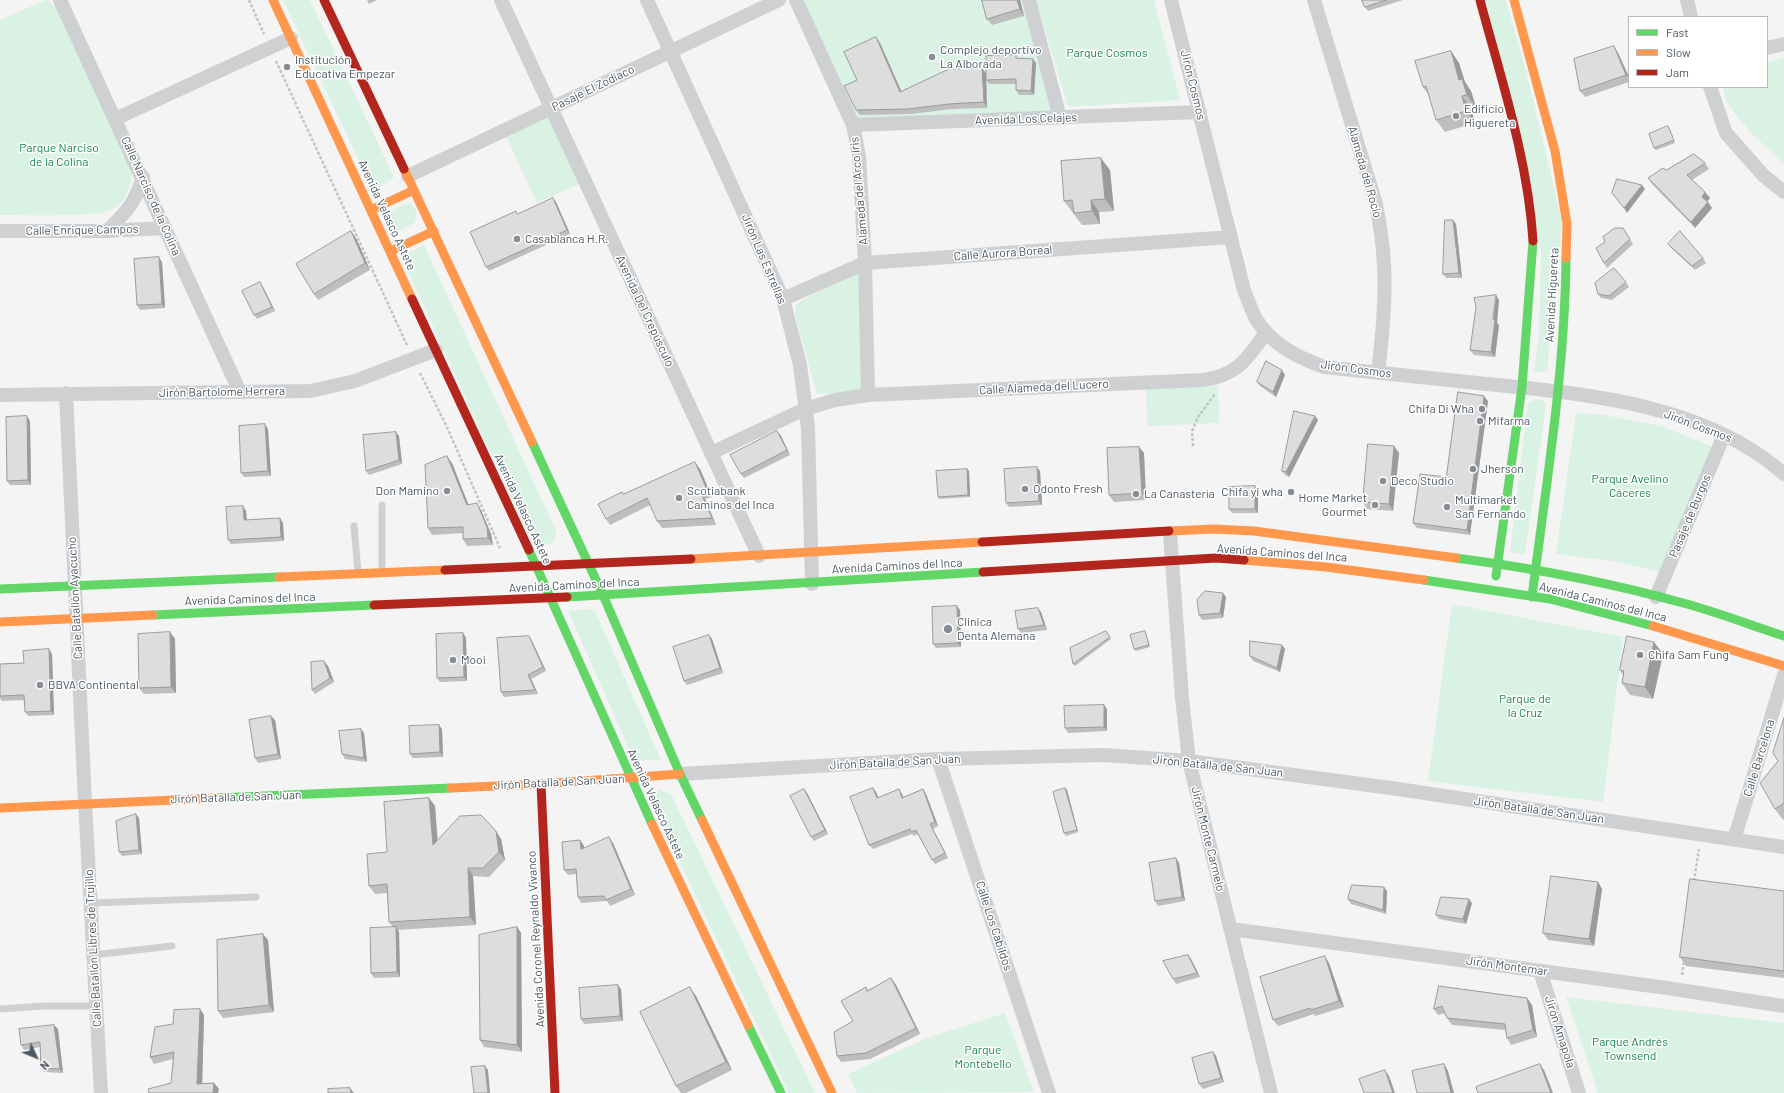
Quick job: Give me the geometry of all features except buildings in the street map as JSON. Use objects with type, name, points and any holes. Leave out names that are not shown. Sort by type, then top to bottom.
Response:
[{"type":"main road","name":"Avenida Velasco Astete","points":[[273,0],[372,210],[551,598],[630,778],[781,1093]]},
{"type":"main road","points":[[324,0],[434,231],[603,595],[680,774],[832,1093]]},
{"type":"main road","name":"Avenida Higuereta","points":[[1480,0],[1522,163],[1532,220],[1534,249],[1522,387],[1494,590]]},
{"type":"main road","name":"Avenida Higuereta","points":[[1514,0],[1555,151],[1567,224],[1566,290],[1557,391],[1532,597]]},
{"type":"main road","points":[[372,210],[414,190]]},
{"type":"main road","points":[[391,251],[434,231]]},
{"type":"main road","name":"Avenida Caminos del Inca","points":[[0,589],[74,587],[759,556],[812,551],[1170,533],[1214,529],[1254,531],[1536,570],[1683,603],[1784,636]]},
{"type":"main road","name":"Avenida Caminos del Inca","points":[[0,622],[551,598],[812,584],[1216,558],[1361,571],[1494,590],[1564,603],[1653,625],[1784,666]]},
{"type":"main road","name":"Jirón Batalla de San Juan","points":[[0,808],[85,803],[540,784],[680,774]]},
{"type":"main road","name":"Avenida Coronel Reynaldo Vivanco","points":[[540,784],[555,1093]]},
{"type":"street","name":"Calle Narciso de la Colina","points":[[60,0],[143,177],[240,392]]},
{"type":"street","name":"Avenida Del Crepúsculo","points":[[501,0],[759,556]]},
{"type":"street","name":"Jirón Las Estrellas","points":[[647,0],[783,299],[800,365],[808,428],[812,584]]},
{"type":"street","name":"Pasaje El Zodíaco","points":[[408,176],[779,0]]},
{"type":"street","name":"Alameda del Arco Iris","points":[[796,0],[853,125],[859,156],[865,263],[868,395]]},
{"type":"street","points":[[1029,0],[1060,118]]},
{"type":"street","name":"Jirón Cosmos","points":[[1171,0],[1244,290],[1256,318],[1266,333],[1291,354],[1324,367],[1581,394],[1671,414],[1724,435],[1751,448],[1784,474]]},
{"type":"street","name":"Alameda del Rocío","points":[[1314,0],[1376,204],[1381,234],[1385,287],[1384,322],[1378,373]]},
{"type":"street","points":[[1687,0],[1691,16]]},
{"type":"street","points":[[115,118],[291,38]]},
{"type":"street","points":[[1768,48],[1784,44]]},
{"type":"street","points":[[1710,88],[1726,133],[1763,175],[1784,192]]},
{"type":"street","name":"Avenida Los Celajes","points":[[853,125],[1200,112]]},
{"type":"street","points":[[107,231],[132,203],[136,197],[143,177]]},
{"type":"street","name":"Calle Enrique Campos","points":[[0,231],[107,231],[165,228]]},
{"type":"street","name":"Calle Aurora Boreal","points":[[783,299],[865,263],[1231,237]]},
{"type":"street","name":"Calle Alameda del Lucero","points":[[711,453],[805,409],[835,400],[868,395],[1195,380],[1220,377],[1236,369],[1250,355],[1266,333]]},
{"type":"street","name":"Jirón Bartolome Herrera","points":[[0,395],[310,391],[355,381],[436,350]]},
{"type":"street","name":"Calle Batallón Ayacucho","points":[[66,393],[85,803]]},
{"type":"street","name":"Pasaje de Burgos","points":[[1656,597],[1724,435]]},
{"type":"street","name":"Jirón Monte Carmelo","points":[[1170,533],[1182,698],[1189,761],[1271,1093]]},
{"type":"street","name":"Calle Barcelona","points":[[1734,840],[1784,675]]},
{"type":"street","name":"Jirón Batalla de San Juan","points":[[680,774],[938,760],[1104,755],[1189,761],[1398,789],[1784,847]]},
{"type":"street","name":"Calle Los Cabildos","points":[[938,760],[1045,1092]]},
{"type":"street","name":"Calle Batallón Libres de Trujillo","points":[[85,803],[101,1093]]},
{"type":"street","name":"Jirón Montemar","points":[[1230,930],[1680,990],[1784,1006]]},
{"type":"street","name":"Jirón Amapola","points":[[1540,971],[1579,1093]]},
{"type":"lane","points":[[382,505],[382,573]]},
{"type":"lane","points":[[354,526],[358,574]]},
{"type":"lane","points":[[90,903],[256,897]]},
{"type":"lane","points":[[93,955],[172,946]]},
{"type":"lane","points":[[0,1009],[44,1006],[96,1006]]},
{"type":"path","points":[[249,0],[414,359],[446,425],[500,548]]},
{"type":"path","points":[[1193,446],[1192,431],[1198,417],[1216,393]]},
{"type":"path","points":[[1693,889],[1700,834]]},
{"type":"path","points":[[1680,990],[1684,959]]},
{"type":"green space","name":"Parque Narciso de la Colina","points":[[45,0],[61,11],[132,170],[131,181],[125,197],[118,206],[105,212],[76,215],[0,215],[0,20]]},
{"type":"green space","points":[[283,0],[310,0],[394,177],[379,188],[372,188]]},
{"type":"green space","name":"Complejo deportivo La Alborada","points":[[803,0],[1023,0],[1052,110],[1050,114],[859,120],[855,117]]},
{"type":"green space","name":"Parque Cosmos","points":[[1036,0],[1154,0],[1180,100],[1068,107]]},
{"type":"green space","points":[[1486,0],[1506,0],[1527,74],[1562,221],[1547,371],[1534,372],[1539,332],[1541,251]]},
{"type":"green space","points":[[1784,58],[1784,164],[1750,132],[1727,103],[1723,88],[1768,88],[1768,63]]},
{"type":"green space","points":[[550,115],[581,183],[537,203],[506,136]]},
{"type":"green space","points":[[410,202],[417,212],[415,223],[392,234],[381,215]]},
{"type":"green space","points":[[424,245],[557,533],[552,543],[539,548],[531,541],[401,256]]},
{"type":"green space","points":[[860,270],[864,392],[817,394],[795,314],[796,305],[802,300]]},
{"type":"green space","points":[[1218,386],[1219,423],[1147,426],[1146,389]]},
{"type":"green space","points":[[1535,399],[1542,400],[1546,405],[1525,554],[1510,552],[1528,403]]},
{"type":"green space","name":"Parque Avelino Cáceres","points":[[1576,413],[1604,415],[1661,426],[1716,448],[1663,573],[1618,562],[1556,554]]},
{"type":"green space","name":"Parque de la Cruz","points":[[1452,604],[1623,637],[1603,802],[1428,781]]},
{"type":"green space","points":[[594,609],[661,760],[634,760],[568,611]]},
{"type":"green space","points":[[659,789],[671,794],[815,1093],[789,1093],[650,799]]},
{"type":"green space","name":"Parque Andrés Townsend","points":[[1566,997],[1784,1023],[1784,1093],[1598,1093]]},
{"type":"green space","name":"Parque Montebello","points":[[1005,1013],[1034,1092],[857,1093],[848,1074],[927,1038]]},
{"type":"traffic: fast","points":[[1496,576],[1522,387],[1533,241]]},
{"type":"traffic: fast","points":[[1532,597],[1554,428],[1562,343],[1566,258]]},
{"type":"traffic: fast","points":[[532,442],[603,595],[680,774],[702,820]]},
{"type":"traffic: fast","points":[[529,550],[652,824]]},
{"type":"traffic: fast","points":[[1456,558],[1541,571],[1655,595],[1721,614],[1784,636]]},
{"type":"traffic: fast","points":[[567,597],[983,572]]},
{"type":"traffic: fast","points":[[0,589],[279,577]]},
{"type":"traffic: fast","points":[[1424,580],[1550,599],[1653,626]]},
{"type":"traffic: fast","points":[[153,615],[374,605]]},
{"type":"traffic: fast","points":[[217,798],[451,788]]},
{"type":"traffic: fast","points":[[748,1025],[781,1093]]},
{"type":"traffic: slow","points":[[273,0],[412,299]]},
{"type":"traffic: slow","points":[[1514,0],[1555,151],[1567,224],[1566,258]]},
{"type":"traffic: slow","points":[[404,169],[532,442]]},
{"type":"traffic: slow","points":[[371,210],[414,190]]},
{"type":"traffic: slow","points":[[391,251],[434,231]]},
{"type":"traffic: slow","points":[[1169,531],[1214,529],[1254,531],[1456,558]]},
{"type":"traffic: slow","points":[[691,559],[982,542]]},
{"type":"traffic: slow","points":[[1244,560],[1326,567],[1424,580]]},
{"type":"traffic: slow","points":[[279,577],[445,570]]},
{"type":"traffic: slow","points":[[0,622],[153,615]]},
{"type":"traffic: slow","points":[[1653,626],[1784,666]]},
{"type":"traffic: slow","points":[[451,788],[541,784],[680,774]]},
{"type":"traffic: slow","points":[[0,808],[217,798]]},
{"type":"traffic: slow","points":[[702,820],[832,1093]]},
{"type":"traffic: slow","points":[[652,824],[748,1025]]},
{"type":"traffic: jam","points":[[324,0],[404,169]]},
{"type":"traffic: jam","points":[[1480,0],[1505,89],[1520,150],[1526,180],[1533,241]]},
{"type":"traffic: jam","points":[[412,299],[529,550]]},
{"type":"traffic: jam","points":[[982,542],[1169,531]]},
{"type":"traffic: jam","points":[[983,572],[1216,558],[1244,560]]},
{"type":"traffic: jam","points":[[445,570],[691,559]]},
{"type":"traffic: jam","points":[[374,605],[567,597]]},
{"type":"traffic: jam","points":[[541,784],[555,1093]]},
{"type":"place","name":"Complejo deportivo La Alborada","points":[[932,57]]},
{"type":"place","name":"Institución Educativa Empezar","points":[[287,67]]},
{"type":"place","name":"Edificio Higuereta","points":[[1456,116]]},
{"type":"place","name":"Casablanca H.R.","points":[[517,239]]},
{"type":"place","name":"Chifa Di Wha","points":[[1482,409]]},
{"type":"place","name":"Mifarma","points":[[1480,421]]},
{"type":"place","name":"Jherson","points":[[1473,469]]},
{"type":"place","name":"Deco Studio","points":[[1383,481]]},
{"type":"place","name":"Odonto Fresh","points":[[1025,489]]},
{"type":"place","name":"Don Mamino","points":[[447,491]]},
{"type":"place","name":"Chifa yi wha","points":[[1291,492]]},
{"type":"place","name":"La Canastería","points":[[1136,494]]},
{"type":"place","name":"Scotiabank Caminos del Inca","points":[[679,498]]},
{"type":"place","name":"Home Market Gourmet","points":[[1375,505]]},
{"type":"place","name":"Multimarket San Fernando","points":[[1447,507]]},
{"type":"place","name":"Clinica Denta Alemana","points":[[948,629]]},
{"type":"place","name":"Chifa Sam Fung","points":[[1640,655]]},
{"type":"place","name":"Mooi","points":[[453,660]]},
{"type":"place","name":"BBVA Continental","points":[[40,685]]}]
